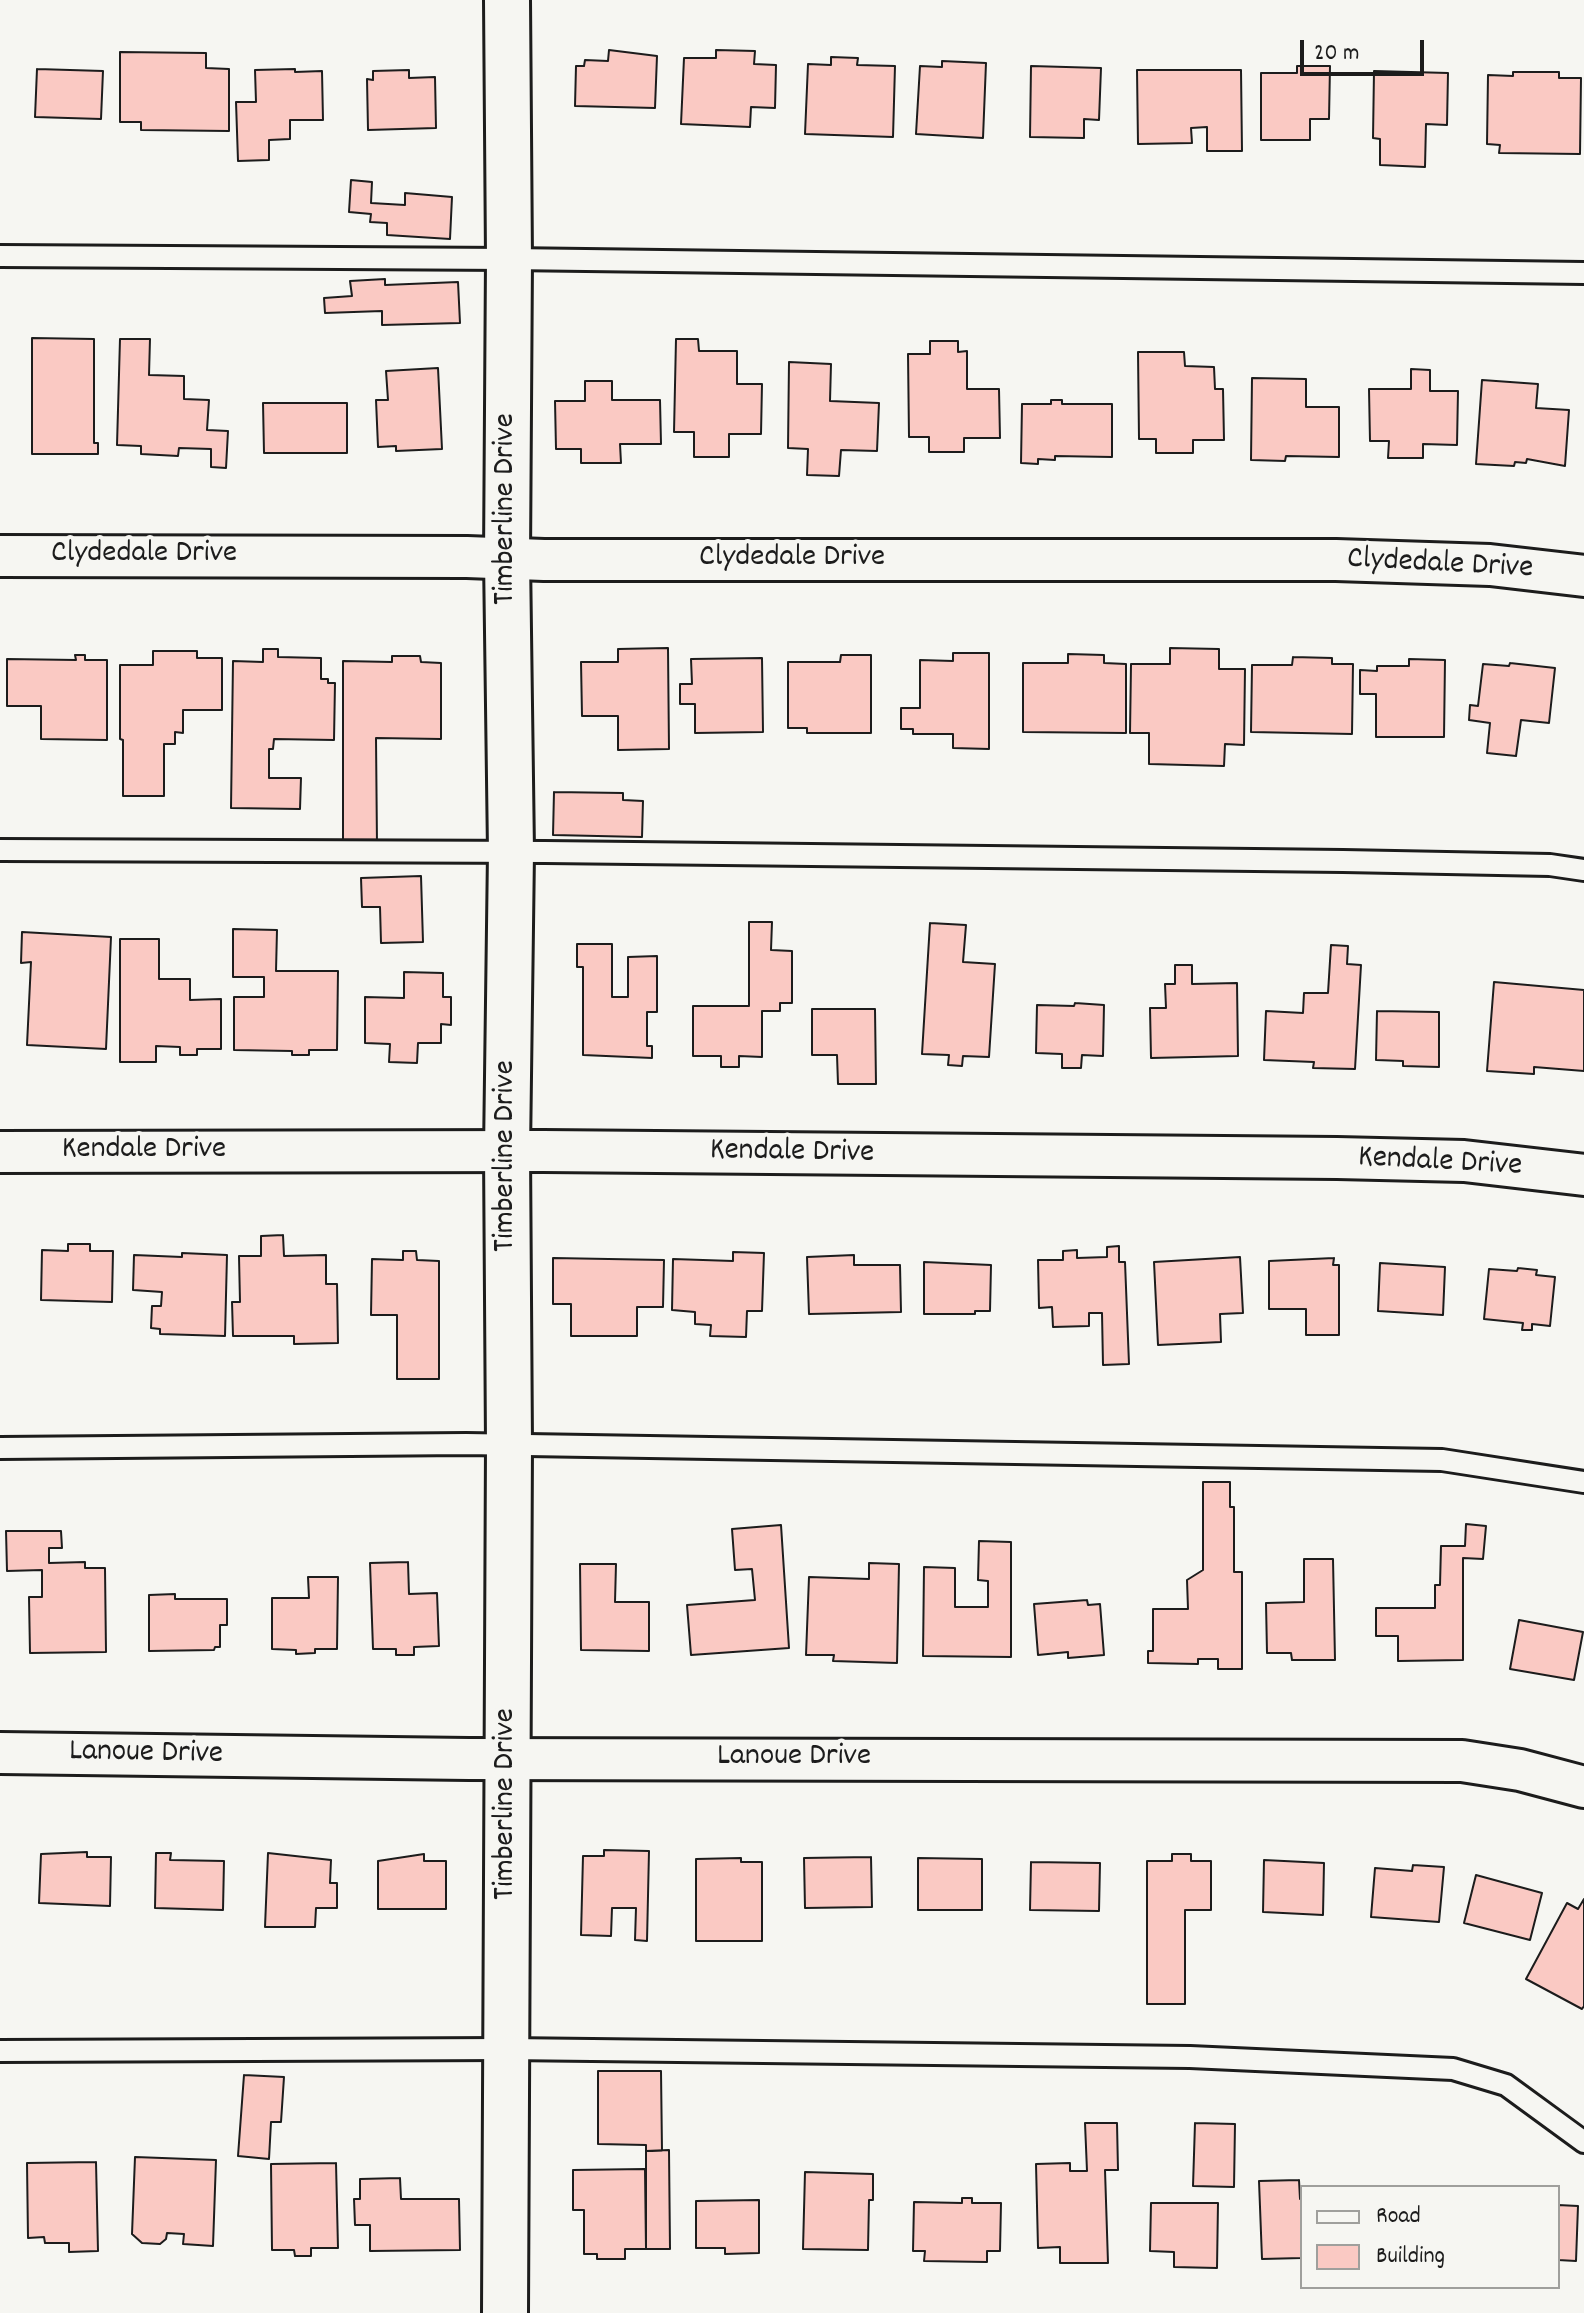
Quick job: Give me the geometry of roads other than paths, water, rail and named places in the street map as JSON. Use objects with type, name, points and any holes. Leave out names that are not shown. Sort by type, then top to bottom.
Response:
[{"type":"street","name":"Timberline Drive","points":[[505,2313],[509,1445],[507,1151],[511,852],[507,558],[507,0]]},
{"type":"street","name":"Clydedale Drive","points":[[0,556],[1336,560],[1490,565],[1584,576]]},
{"type":"street","name":"Kendale Drive","points":[[0,1152],[507,1151],[1448,1160],[1584,1175]]},
{"type":"street","name":"Lanoue Drive","points":[[0,1753],[1462,1761],[1520,1770],[1584,1787]]},
{"type":"lane","points":[[0,256],[509,259],[1584,273]]},
{"type":"lane","points":[[0,850],[511,852],[1534,864],[1584,870]]},
{"type":"lane","points":[[0,1448],[509,1445],[1442,1460],[1584,1482]]},
{"type":"lane","points":[[0,2051],[507,2049],[1190,2057],[1453,2069],[1506,2085],[1584,2142]]}]
